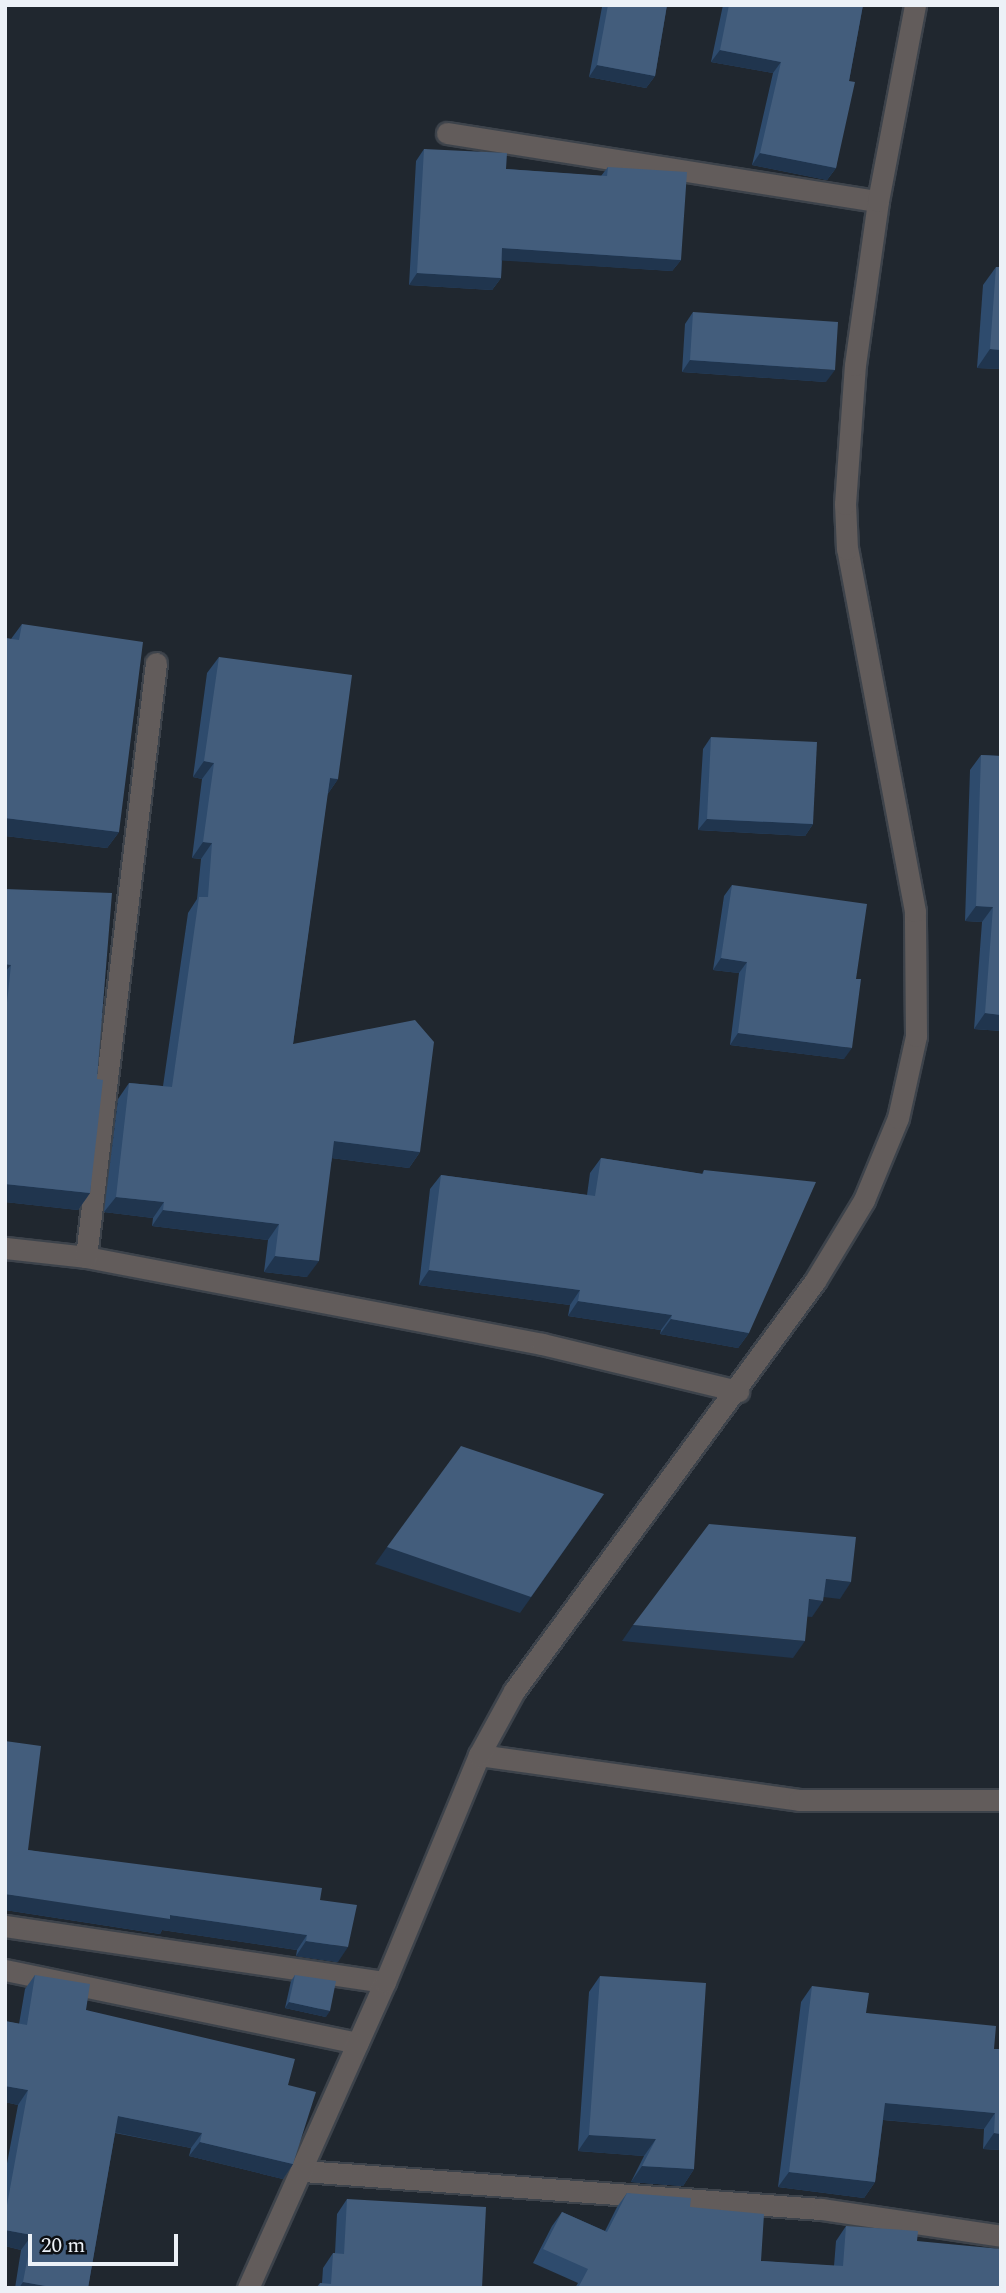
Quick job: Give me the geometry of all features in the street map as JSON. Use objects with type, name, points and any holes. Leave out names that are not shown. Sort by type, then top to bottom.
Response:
[{"type":"street","points":[[248,2288],[303,2171],[385,1982],[479,1755],[544,1646],[738,1391],[815,1281],[864,1200],[898,1118],[916,1036],[915,911],[846,549],[846,460],[855,365],[878,201],[915,5]]},
{"type":"street","points":[[447,133],[878,201]]},
{"type":"street","points":[[86,1258],[156,663]]},
{"type":"street","points":[[5,1248],[86,1258],[635,1363],[738,1391]]},
{"type":"street","points":[[479,1755],[799,1800],[1001,1801]]},
{"type":"street","points":[[5,1927],[385,1982]]},
{"type":"street","points":[[5,1970],[358,2043]]},
{"type":"street","points":[[303,2171],[821,2208],[1001,2236]]},
{"type":"building","points":[[608,5],[667,5],[655,76],[597,65]]},
{"type":"building","points":[[729,5],[863,5],[849,81],[855,82],[836,168],[760,153],[781,62],[720,50]]},
{"type":"building","points":[[424,149],[507,153],[506,169],[607,176],[608,167],[687,172],[681,260],[502,248],[501,278],[417,273]]},
{"type":"building","points":[[996,267],[1001,267],[1001,350],[990,349]]},
{"type":"building","points":[[693,312],[838,322],[835,370],[690,360]]},
{"type":"building","points":[[22,624],[143,642],[119,832],[5,818],[5,638],[19,640]]},
{"type":"building","points":[[219,657],[352,675],[338,779],[330,778],[293,1044],[415,1020],[434,1042],[420,1152],[334,1141],[319,1261],[275,1256],[279,1224],[163,1210],[164,1202],[116,1197],[129,1083],[172,1087],[199,897],[208,897],[212,843],[203,842],[214,763],[204,761]]},
{"type":"building","points":[[711,737],[817,742],[813,824],[707,819]]},
{"type":"building","points":[[981,755],[1001,756],[1001,1015],[985,1013],[993,907],[976,906]]},
{"type":"building","points":[[732,885],[867,904],[856,979],[861,979],[852,1048],[738,1033],[747,962],[721,958]]},
{"type":"building","points":[[5,889],[112,893],[97,1079],[103,1080],[90,1193],[5,1184],[5,1021],[11,965],[5,964]]},
{"type":"building","points":[[601,1158],[703,1174],[704,1170],[816,1182],[749,1333],[671,1319],[672,1315],[578,1301],[580,1290],[429,1270],[441,1175],[595,1196]]},
{"type":"building","points":[[461,1446],[604,1494],[531,1597],[387,1547]]},
{"type":"building","points":[[709,1524],[856,1537],[851,1582],[826,1579],[823,1601],[809,1599],[805,1641],[633,1625]]},
{"type":"building","points":[[5,1741],[41,1746],[28,1850],[322,1888],[320,1900],[357,1905],[348,1947],[306,1941],[307,1935],[170,1915],[170,1919],[5,1894]]},
{"type":"building","points":[[35,1975],[90,1984],[86,2010],[295,2059],[288,2085],[316,2092],[293,2164],[200,2142],[202,2133],[118,2116],[88,2288],[57,2288],[23,2282],[32,2235],[5,2230],[5,2216],[28,2090],[5,2086],[5,2021],[27,2025]]},
{"type":"building","points":[[295,1975],[336,1981],[330,2011],[289,2002]]},
{"type":"building","points":[[600,1976],[706,1983],[694,2169],[642,2166],[656,2139],[589,2135]]},
{"type":"building","points":[[812,1986],[869,1993],[866,2013],[996,2026],[994,2049],[1001,2049],[1001,2134],[994,2133],[995,2113],[885,2103],[875,2182],[789,2172]]},
{"type":"building","points":[[627,2193],[691,2198],[690,2207],[764,2214],[761,2261],[843,2266],[846,2226],[918,2231],[917,2241],[1001,2249],[1001,2288],[578,2288],[588,2269],[543,2249],[562,2212],[607,2232]]},
{"type":"building","points":[[347,2199],[486,2207],[482,2288],[319,2288],[320,2283],[331,2284],[333,2253],[344,2254]]}]
